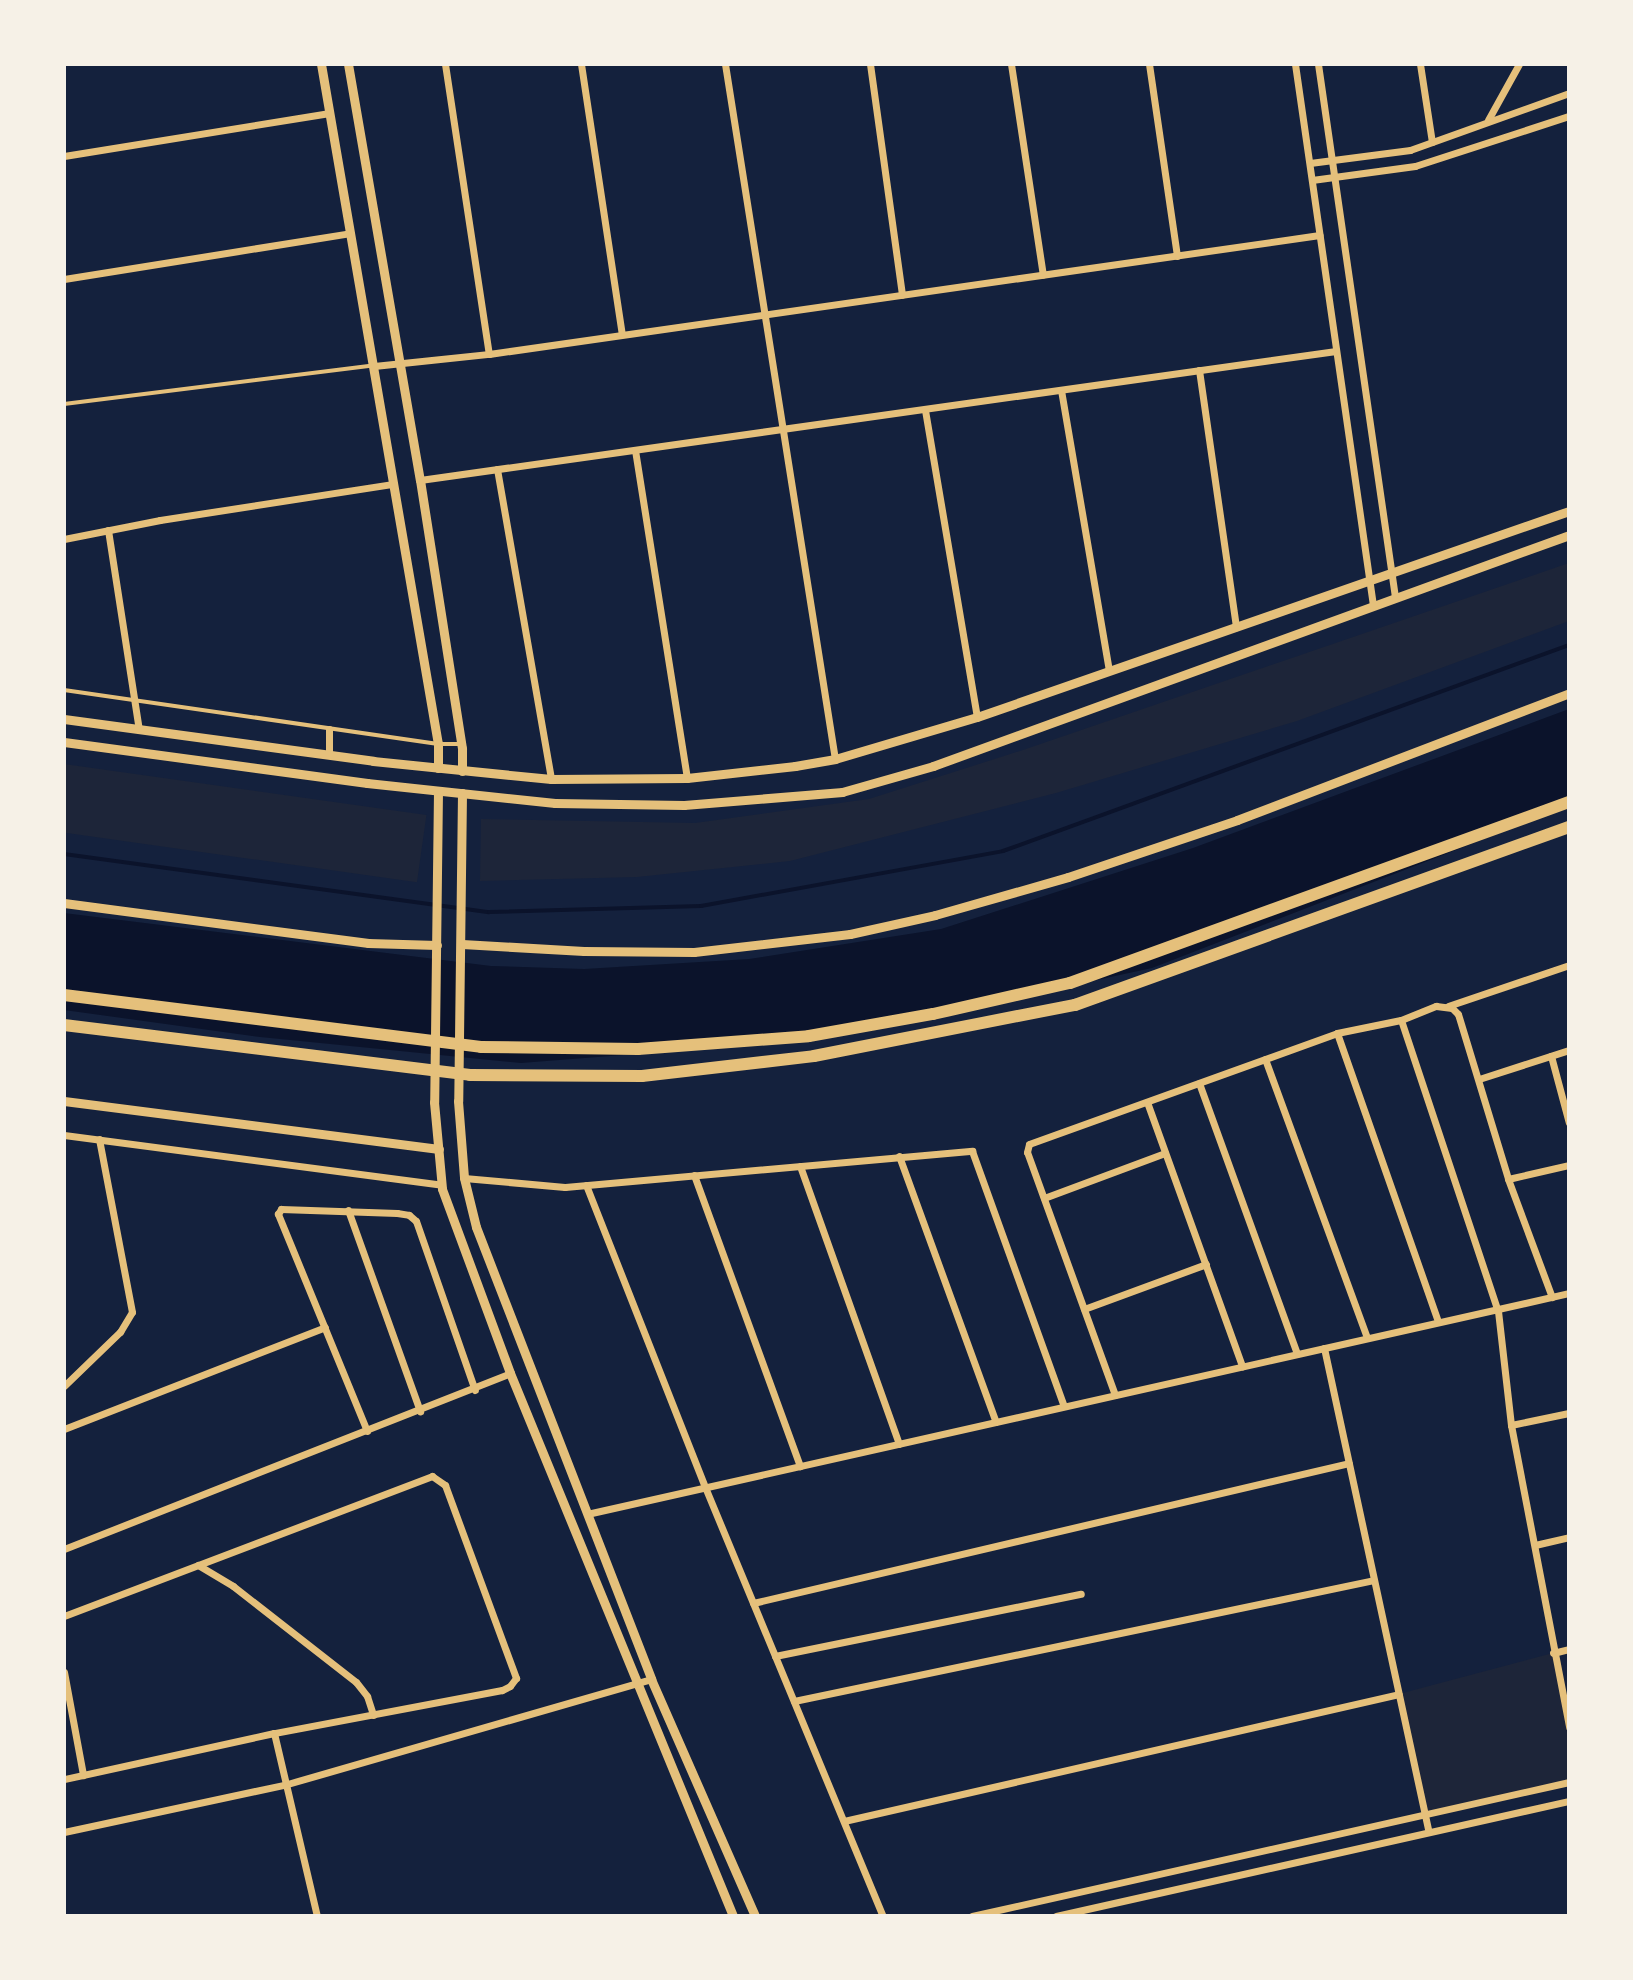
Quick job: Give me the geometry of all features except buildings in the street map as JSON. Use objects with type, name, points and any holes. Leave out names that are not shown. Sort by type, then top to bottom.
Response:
[{"type":"highway","points":[[64,995],[481,1047],[638,1049],[809,1036],[933,1014],[1070,983],[1569,802]]},
{"type":"highway","points":[[64,1025],[470,1075],[642,1076],[814,1056],[1075,1005],[1569,827]]},
{"type":"street","points":[[321,64],[438,744],[438,768]]},
{"type":"street","points":[[348,64],[420,480],[462,744],[462,771]]},
{"type":"street","points":[[445,64],[489,354]]},
{"type":"street","points":[[581,64],[622,334]]},
{"type":"street","points":[[725,64],[835,759]]},
{"type":"street","points":[[870,64],[902,295]]},
{"type":"street","points":[[1011,64],[1043,275]]},
{"type":"street","points":[[1149,64],[1177,256]]},
{"type":"street","points":[[1295,64],[1373,605]]},
{"type":"street","points":[[1318,64],[1395,597]]},
{"type":"street","points":[[1420,64],[1432,142]]},
{"type":"street","points":[[1488,120],[1519,64]]},
{"type":"street","points":[[1310,163],[1410,150],[1569,93]]},
{"type":"street","points":[[64,156],[330,113]]},
{"type":"street","points":[[1312,180],[1415,166],[1569,116]]},
{"type":"street","points":[[64,279],[350,233]]},
{"type":"street","points":[[374,366],[489,354],[1320,235]]},
{"type":"street","points":[[420,480],[1336,351]]},
{"type":"street","points":[[1199,370],[1236,627]]},
{"type":"street","points":[[1061,390],[1109,671]]},
{"type":"street","points":[[925,410],[977,717]]},
{"type":"street","points":[[635,450],[687,778]]},
{"type":"street","points":[[497,469],[551,779]]},
{"type":"street","points":[[64,539],[393,484]]},
{"type":"street","points":[[64,719],[329,755],[551,779],[687,778],[835,759],[977,717],[1569,511]]},
{"type":"street","points":[[108,530],[139,730]]},
{"type":"street","points":[[64,742],[438,791],[555,803],[684,805],[842,792],[933,766],[1569,535]]},
{"type":"street","points":[[462,950],[694,952],[850,934],[921,919],[1068,877],[1237,820],[1569,693]]},
{"type":"street","points":[[329,729],[329,755]]},
{"type":"street","points":[[438,791],[434,1102],[442,1185],[454,1230],[510,1373],[733,1916]]},
{"type":"street","points":[[462,793],[458,1101],[464,1178],[476,1227],[651,1679],[755,1916]]},
{"type":"street","points":[[64,903],[368,943],[437,949]]},
{"type":"street","points":[[1115,1395],[1027,1152],[1029,1144],[1337,1033],[1401,1020],[1436,1006],[1448,1006],[1569,965]]},
{"type":"street","points":[[1448,1006],[1458,1014],[1508,1179],[1552,1297]]},
{"type":"street","points":[[1401,1020],[1498,1311],[1511,1425],[1569,1727]]},
{"type":"street","points":[[1337,1033],[1438,1322]]},
{"type":"street","points":[[1479,1079],[1569,1050]]},
{"type":"street","points":[[1551,1056],[1569,1123]]},
{"type":"street","points":[[1265,1059],[1367,1338]]},
{"type":"street","points":[[1199,1083],[1297,1354]]},
{"type":"street","points":[[64,1101],[439,1149]]},
{"type":"street","points":[[1147,1102],[1242,1366]]},
{"type":"street","points":[[64,1135],[442,1185]]},
{"type":"street","points":[[64,1386],[120,1332],[132,1312],[99,1139]]},
{"type":"street","points":[[464,1178],[544,1186],[586,1185],[966,1149],[975,1155],[1064,1406]]},
{"type":"street","points":[[1044,1198],[1165,1153]]},
{"type":"street","points":[[899,1156],[996,1422]]},
{"type":"street","points":[[1508,1179],[1569,1165]]},
{"type":"street","points":[[800,1166],[899,1444]]},
{"type":"street","points":[[694,1175],[800,1466]]},
{"type":"street","points":[[586,1185],[705,1487],[883,1916]]},
{"type":"street","points":[[367,1431],[278,1214],[287,1207],[397,1213],[416,1221],[475,1390]]},
{"type":"street","points":[[348,1210],[420,1411]]},
{"type":"street","points":[[1084,1309],[1206,1264]]},
{"type":"street","points":[[587,1514],[1569,1293]]},
{"type":"street","points":[[64,1429],[325,1327]]},
{"type":"street","points":[[1324,1348],[1429,1832]]},
{"type":"street","points":[[64,1549],[475,1390],[510,1373]]},
{"type":"street","points":[[1511,1425],[1569,1413]]},
{"type":"street","points":[[753,1603],[1349,1463]]},
{"type":"street","points":[[64,1616],[424,1477],[440,1478],[516,1678],[502,1690],[274,1733],[64,1779]]},
{"type":"street","points":[[1535,1545],[1569,1537]]},
{"type":"street","points":[[198,1565],[233,1586],[356,1682],[367,1696],[373,1715]]},
{"type":"street","points":[[794,1701],[1374,1580]]},
{"type":"street","points":[[775,1656],[1081,1594]]},
{"type":"street","points":[[1553,1653],[1569,1649]]},
{"type":"street","points":[[64,1672],[83,1775]]},
{"type":"street","points":[[64,1832],[284,1785],[651,1679]]},
{"type":"street","points":[[844,1821],[1399,1694]]},
{"type":"street","points":[[274,1733],[317,1916]]},
{"type":"street","points":[[972,1916],[1569,1782]]},
{"type":"street","points":[[1056,1916],[1569,1801]]},
{"type":"lane","points":[[64,404],[374,366]]},
{"type":"lane","points":[[64,690],[438,744],[462,744]]},
{"type":"shaded area","points":[[1569,563],[1569,621],[1297,721],[1056,793],[790,861],[637,877],[480,881],[481,819],[695,823],[869,799],[1023,750]]},
{"type":"shaded area","points":[[1569,709],[1569,806],[1152,968],[826,1039],[521,1063],[260,1037],[64,1010],[64,913],[491,966],[584,969],[749,959],[941,929],[1193,848]]},
{"type":"shaded area","points":[[64,764],[426,815],[417,882],[64,833]]},
{"type":"shaded area","points":[[1553,1653],[1569,1727],[1569,1782],[1425,1814],[1399,1694]]},
{"type":"waterway","points":[[64,854],[489,912],[701,906],[1003,851],[1569,645]]}]
